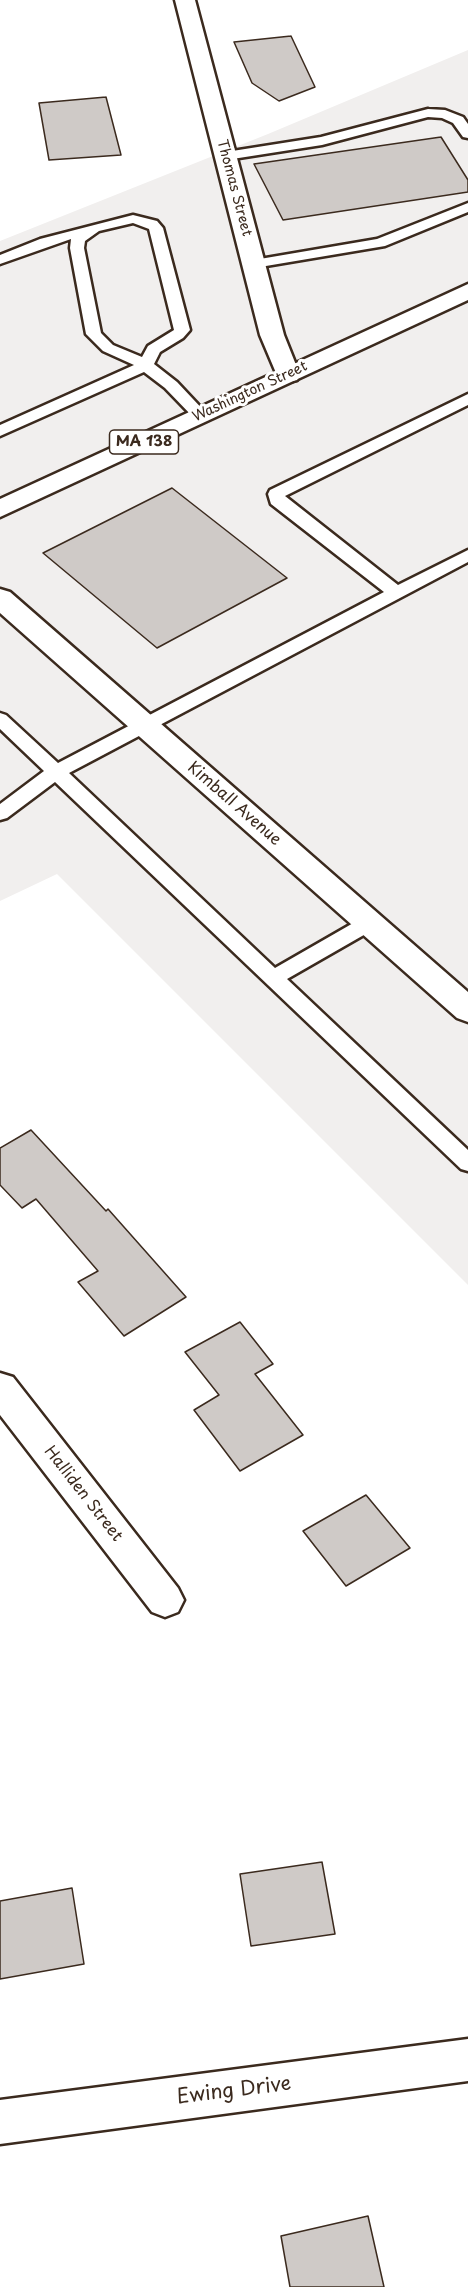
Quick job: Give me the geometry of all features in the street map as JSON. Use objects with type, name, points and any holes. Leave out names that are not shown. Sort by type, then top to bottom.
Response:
[{"type":"street","name":"Thomas Street","points":[[184,0],[272,335],[288,375]]},
{"type":"street","name":"Washington Street","points":[[1,508],[468,291]]},
{"type":"street","name":"Kimball Avenue","points":[[0,598],[468,1010]]},
{"type":"street","name":"Halliden Street","points":[[5,1401],[165,1600]]},
{"type":"street","name":"Ewing Drive","points":[[0,2122],[468,2060]]},
{"type":"lane","points":[[226,156],[349,135],[428,114],[446,114],[458,120],[468,134]]},
{"type":"lane","points":[[254,264],[389,241],[468,207]]},
{"type":"lane","points":[[0,252],[42,236],[134,219],[148,222],[156,228],[182,330],[178,335],[153,350],[146,365],[0,431]]},
{"type":"lane","points":[[0,260],[45,242],[102,226]]},
{"type":"lane","points":[[102,226],[78,239],[77,248],[94,334],[108,348],[146,365],[171,385],[200,415]]},
{"type":"lane","points":[[397,593],[277,500],[276,494],[468,399]]},
{"type":"lane","points":[[0,811],[56,772],[468,555]]},
{"type":"lane","points":[[0,719],[468,1163]]},
{"type":"lane","points":[[272,978],[369,923]]},
{"type":"shaded area","points":[[468,50],[468,1285],[57,874],[0,901],[0,241],[268,134]]},
{"type":"building","points":[[291,36],[315,87],[279,101],[252,83],[234,42]]},
{"type":"building","points":[[106,97],[121,155],[49,160],[39,103]]},
{"type":"building","points":[[441,137],[468,180],[468,192],[283,220],[254,164]]},
{"type":"building","points":[[172,488],[287,578],[157,648],[43,553]]},
{"type":"building","points":[[31,1130],[106,1211],[108,1209],[186,1297],[124,1336],[78,1282],[98,1271],[36,1199],[22,1208],[0,1185],[0,1148]]},
{"type":"building","points":[[240,1322],[273,1364],[255,1374],[303,1435],[240,1471],[194,1410],[219,1395],[185,1352]]},
{"type":"building","points":[[366,1495],[410,1548],[346,1586],[303,1531]]},
{"type":"building","points":[[322,1862],[335,1934],[251,1946],[240,1874]]},
{"type":"building","points":[[72,1888],[84,1964],[0,1979],[0,1901]]},
{"type":"building","points":[[368,2216],[384,2287],[290,2287],[281,2236]]}]
